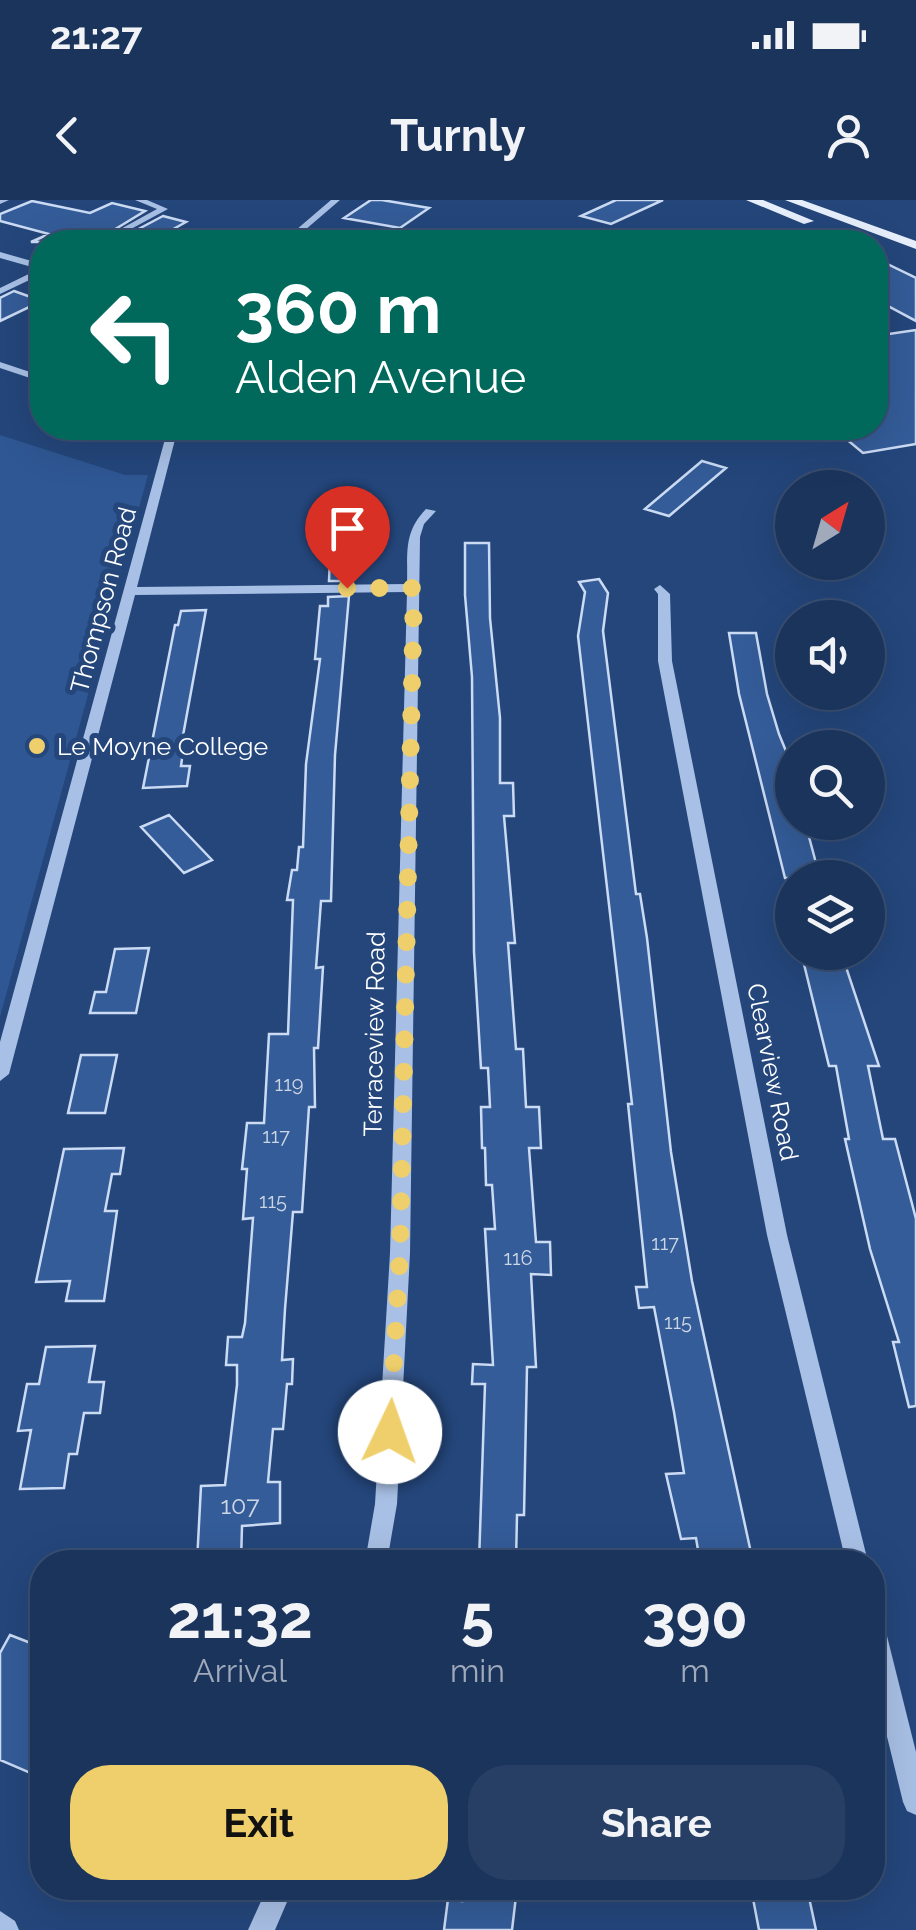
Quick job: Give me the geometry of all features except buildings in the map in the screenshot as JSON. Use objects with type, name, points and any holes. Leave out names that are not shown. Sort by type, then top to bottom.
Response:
[{"type":"main road","points":[[752,200],[834,230]]},
{"type":"main road","points":[[791,200],[874,230]]},
{"type":"main road","points":[[888,235],[916,245]]},
{"type":"main road","points":[[888,250],[916,260]]},
{"type":"street","points":[[125,230],[162,212],[160,206],[139,200]]},
{"type":"street","points":[[300,230],[336,200]]},
{"type":"street","points":[[0,256],[30,265]]},
{"type":"street","points":[[0,291],[30,275]]},
{"type":"street","points":[[0,365],[30,375]]},
{"type":"street","name":"Thompson Road","points":[[0,1074],[169,440]]},
{"type":"street","name":"Terraceview Road","points":[[378,1550],[386,1504],[400,1253],[414,537],[419,523],[430,511]]},
{"type":"street","points":[[128,591],[414,588]]},
{"type":"street","name":"Clearview Road","points":[[660,590],[664,594],[665,660],[777,1235],[854,1550]]},
{"type":"street","points":[[885,1677],[916,1802]]},
{"type":"street","points":[[261,1930],[275,1900]]},
{"type":"street","points":[[0,1924],[6,1930]]},
{"type":"shaded area","name":"Le Moyne College","points":[[0,435],[125,475],[148,475],[0,1017]]},
{"type":"place","name":"Le Moyne College","points":[[37,746]]},
{"type":"route","points":[[347,588],[414,588],[400,1253],[390,1432]]}]
